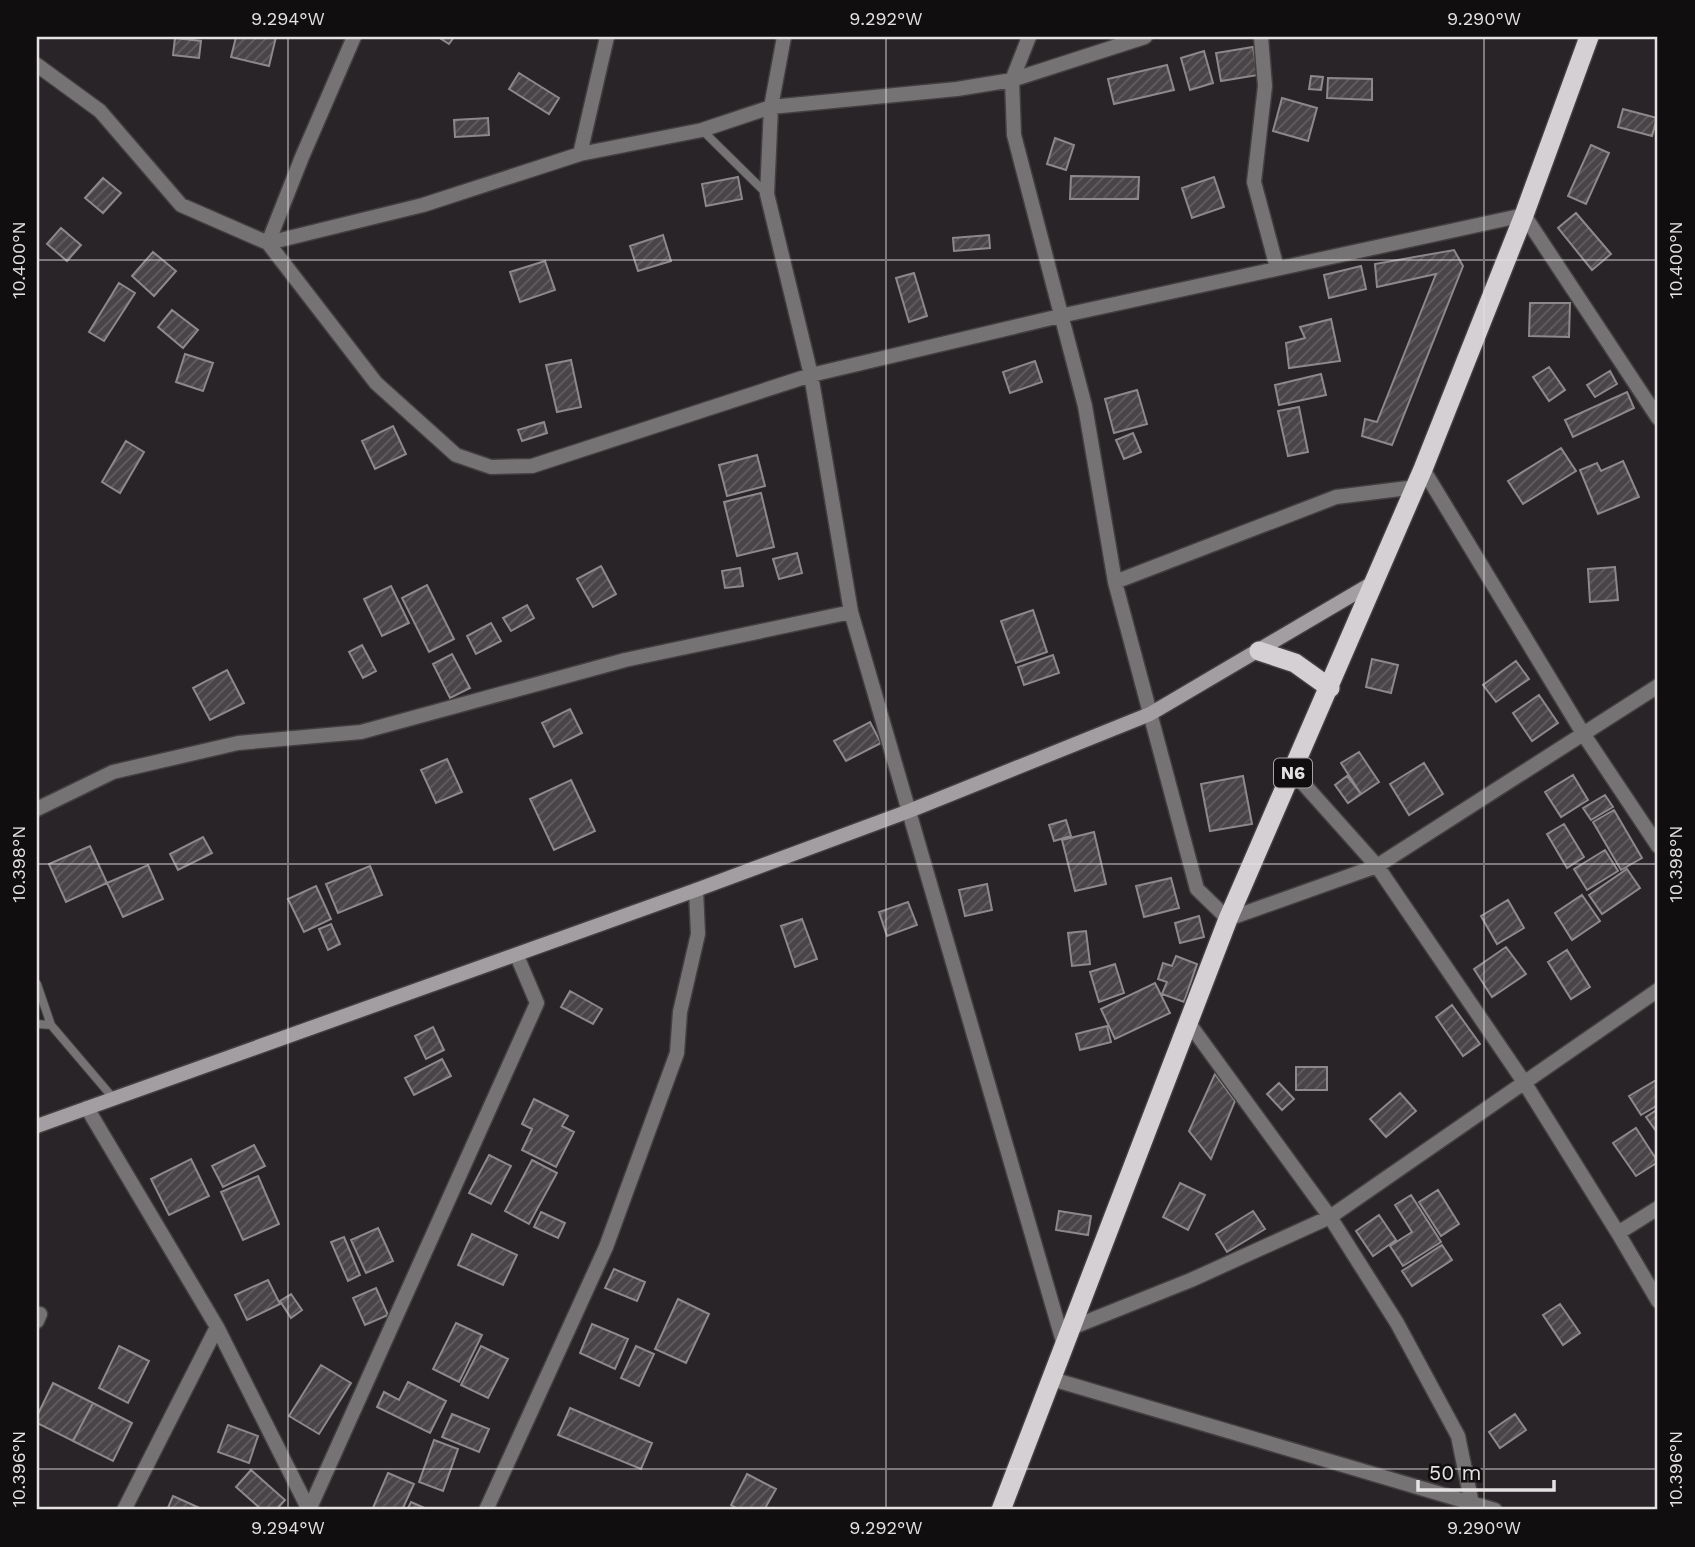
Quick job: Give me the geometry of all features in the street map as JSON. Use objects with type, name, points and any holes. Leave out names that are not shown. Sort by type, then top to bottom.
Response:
[{"type":"highway","name":"N6","points":[[1001,1510],[1228,919],[1419,478],[1524,215],[1589,37]]},
{"type":"highway","points":[[1259,651],[1295,663],[1330,688]]},
{"type":"main road","points":[[37,1126],[696,890],[909,811],[1150,714],[1377,580]]},
{"type":"street","points":[[268,243],[354,37]]},
{"type":"street","points":[[580,155],[607,37]]},
{"type":"street","points":[[784,37],[771,107],[766,194],[811,375],[851,612],[1067,1337],[1330,1217],[1658,990]]},
{"type":"street","points":[[1029,37],[1012,80],[1014,135],[1085,406],[1115,582],[1197,889],[1228,919],[1377,866],[1658,686]]},
{"type":"street","points":[[268,243],[423,205],[580,155],[702,130],[771,107],[957,89],[1012,80],[1145,37]]},
{"type":"street","points":[[1261,37],[1265,86],[1254,182],[1277,268]]},
{"type":"street","points":[[37,65],[100,111],[181,205],[268,243],[376,383],[456,455],[491,467],[532,466],[811,375],[1060,316],[1524,215],[1658,418]]},
{"type":"street","points":[[1115,582],[1336,497],[1419,478],[1658,846]]},
{"type":"street","points":[[37,809],[113,772],[238,743],[361,732],[625,660],[851,612]]},
{"type":"street","points":[[1293,772],[1377,866],[1524,1082],[1658,1301]]},
{"type":"street","points":[[486,1510],[610,1237],[677,1054],[680,1012],[698,934],[696,890]]},
{"type":"street","points":[[309,1510],[537,1003],[517,956]]},
{"type":"street","points":[[1188,1022],[1330,1217],[1397,1323],[1458,1436],[1471,1507]]},
{"type":"street","points":[[87,1108],[217,1326],[309,1510]]},
{"type":"street","points":[[1618,1233],[1658,1208]]},
{"type":"street","points":[[124,1510],[217,1326]]},
{"type":"street","points":[[1052,1379],[1471,1507],[1495,1510]]},
{"type":"lane","points":[[702,130],[766,194]]},
{"type":"lane","points":[[37,984],[51,1025],[114,1099]]},
{"type":"lane","points":[[37,1024],[51,1025]]},
{"type":"building","points":[[236,37],[276,37],[269,66],[231,57]]},
{"type":"building","points":[[438,37],[454,37],[449,44]]},
{"type":"building","points":[[175,38],[201,41],[199,58],[173,55]]},
{"type":"building","points":[[1253,47],[1258,75],[1221,81],[1216,53]]},
{"type":"building","points":[[1204,51],[1213,83],[1190,90],[1181,58]]},
{"type":"building","points":[[1167,65],[1174,90],[1114,104],[1108,79]]},
{"type":"building","points":[[519,73],[559,98],[549,114],[509,89]]},
{"type":"building","points":[[1311,76],[1323,77],[1321,90],[1309,89]]},
{"type":"building","points":[[1328,78],[1372,79],[1372,100],[1327,98]]},
{"type":"building","points":[[1282,98],[1317,108],[1308,141],[1273,131]]},
{"type":"building","points":[[1623,109],[1657,118],[1652,136],[1618,127]]},
{"type":"building","points":[[488,118],[489,135],[455,137],[454,120]]},
{"type":"building","points":[[1055,138],[1074,145],[1066,170],[1047,164]]},
{"type":"building","points":[[1591,145],[1609,153],[1586,204],[1568,196]]},
{"type":"building","points":[[1071,176],[1139,177],[1138,199],[1070,199]]},
{"type":"building","points":[[738,177],[742,199],[706,206],[702,184]]},
{"type":"building","points":[[1214,177],[1224,207],[1192,218],[1182,188]]},
{"type":"building","points":[[103,178],[121,193],[103,213],[85,198]]},
{"type":"building","points":[[1576,213],[1611,254],[1592,270],[1558,228]]},
{"type":"building","points":[[61,228],[81,245],[67,261],[47,244]]},
{"type":"building","points":[[663,235],[671,261],[638,271],[630,246]]},
{"type":"building","points":[[989,235],[990,248],[954,251],[953,238]]},
{"type":"building","points":[[1454,250],[1463,266],[1392,445],[1362,436],[1365,419],[1377,422],[1436,274],[1377,287],[1375,264]]},
{"type":"building","points":[[153,252],[176,271],[154,296],[132,276]]},
{"type":"building","points":[[545,261],[555,290],[520,302],[510,272]]},
{"type":"building","points":[[1361,266],[1366,289],[1329,298],[1324,275]]},
{"type":"building","points":[[914,273],[927,316],[909,322],[896,278]]},
{"type":"building","points":[[119,283],[135,293],[104,341],[89,332]]},
{"type":"building","points":[[1530,303],[1570,303],[1569,337],[1529,336]]},
{"type":"building","points":[[172,310],[198,330],[183,348],[158,327]]},
{"type":"building","points":[[1331,319],[1340,361],[1289,368],[1286,343],[1305,338],[1300,327]]},
{"type":"building","points":[[185,354],[213,363],[203,391],[176,382]]},
{"type":"building","points":[[571,360],[581,407],[557,412],[546,365]]},
{"type":"building","points":[[1035,361],[1042,382],[1010,393],[1003,372]]},
{"type":"building","points":[[1549,367],[1565,390],[1549,401],[1533,377]]},
{"type":"building","points":[[1610,371],[1617,384],[1595,397],[1587,385]]},
{"type":"building","points":[[1321,374],[1326,395],[1279,405],[1275,385]]},
{"type":"building","points":[[1137,390],[1147,424],[1114,433],[1105,399]]},
{"type":"building","points":[[1627,392],[1634,408],[1573,437],[1565,420]]},
{"type":"building","points":[[1299,407],[1308,452],[1288,456],[1278,411]]},
{"type":"building","points":[[544,422],[547,433],[522,441],[518,430]]},
{"type":"building","points":[[393,426],[406,454],[375,469],[362,441]]},
{"type":"building","points":[[1133,433],[1141,452],[1124,459],[1116,440]]},
{"type":"building","points":[[126,441],[144,452],[120,493],[102,482]]},
{"type":"building","points":[[1561,448],[1576,471],[1523,504],[1508,481]]},
{"type":"building","points":[[757,455],[765,486],[727,496],[719,465]]},
{"type":"building","points":[[1623,461],[1639,497],[1598,514],[1580,470],[1597,463],[1601,471]]},
{"type":"building","points":[[761,493],[774,547],[737,556],[724,502]]},
{"type":"building","points":[[797,553],[802,573],[779,579],[773,559]]},
{"type":"building","points":[[601,566],[616,594],[593,607],[577,579]]},
{"type":"building","points":[[1615,567],[1618,600],[1590,602],[1588,569]]},
{"type":"building","points":[[740,568],[743,586],[725,588],[722,571]]},
{"type":"building","points":[[427,585],[454,639],[429,652],[402,598]]},
{"type":"building","points":[[391,586],[409,623],[382,636],[364,599]]},
{"type":"building","points":[[527,605],[534,618],[511,631],[503,618]]},
{"type":"building","points":[[1033,610],[1047,652],[1016,663],[1001,621]]},
{"type":"building","points":[[491,623],[501,641],[476,654],[467,636]]},
{"type":"building","points":[[362,645],[376,671],[363,678],[349,652]]},
{"type":"building","points":[[452,654],[470,688],[450,698],[433,664]]},
{"type":"building","points":[[1053,655],[1059,673],[1024,685],[1018,667]]},
{"type":"building","points":[[1372,659],[1398,665],[1391,693],[1366,687]]},
{"type":"building","points":[[1516,661],[1529,679],[1496,702],[1483,685]]},
{"type":"building","points":[[227,670],[244,703],[210,720],[193,688]]},
{"type":"building","points":[[1539,695],[1558,723],[1532,741],[1513,713]]},
{"type":"building","points":[[570,709],[582,733],[554,747],[542,723]]},
{"type":"building","points":[[870,722],[881,743],[846,761],[834,741]]},
{"type":"building","points":[[1359,752],[1379,782],[1361,794],[1341,763]]},
{"type":"building","points":[[447,759],[462,792],[436,803],[421,770]]},
{"type":"building","points":[[1424,763],[1443,794],[1409,815],[1390,784]]},
{"type":"building","points":[[1573,775],[1588,800],[1561,817],[1545,792]]},
{"type":"building","points":[[1243,776],[1252,824],[1210,831],[1201,784]]},
{"type":"building","points":[[1347,776],[1361,794],[1348,803],[1335,785]]},
{"type":"building","points":[[571,780],[595,831],[554,850],[530,799]]},
{"type":"building","points":[[1605,795],[1613,807],[1591,820],[1583,808]]},
{"type":"building","points":[[1614,810],[1642,858],[1621,870],[1593,822]]},
{"type":"building","points":[[1066,820],[1071,836],[1054,841],[1049,825]]},
{"type":"building","points":[[1564,824],[1584,857],[1567,868],[1547,834]]},
{"type":"building","points":[[1094,832],[1106,884],[1075,891],[1062,840]]},
{"type":"building","points":[[203,837],[212,853],[178,870],[170,854]]},
{"type":"building","points":[[90,846],[107,883],[66,902],[49,864]]},
{"type":"building","points":[[1605,850],[1618,871],[1587,890],[1574,869]]},
{"type":"building","points":[[148,865],[163,899],[123,917],[107,883]]},
{"type":"building","points":[[370,866],[382,895],[338,913],[326,884]]},
{"type":"building","points":[[1627,869],[1640,888],[1602,914],[1589,895]]},
{"type":"building","points":[[1171,878],[1179,908],[1144,917],[1136,886]]},
{"type":"building","points":[[987,884],[992,910],[965,916],[959,890]]},
{"type":"building","points":[[316,886],[331,919],[304,932],[288,899]]},
{"type":"building","points":[[1582,895],[1600,921],[1572,940],[1555,913]]},
{"type":"building","points":[[1508,900],[1524,928],[1497,944],[1481,916]]},
{"type":"building","points":[[908,902],[917,925],[887,936],[879,912]]},
{"type":"building","points":[[1199,916],[1204,937],[1180,943],[1175,923]]},
{"type":"building","points":[[802,919],[817,959],[795,967],[781,926]]},
{"type":"building","points":[[331,924],[340,944],[328,950],[319,929]]},
{"type":"building","points":[[1086,931],[1090,964],[1072,966],[1068,933]]},
{"type":"building","points":[[1506,947],[1526,974],[1492,997],[1474,969]]},
{"type":"building","points":[[1567,950],[1590,987],[1571,999],[1548,962]]},
{"type":"building","points":[[1176,956],[1197,964],[1184,1002],[1162,994],[1167,982],[1158,979],[1163,963],[1172,966]]},
{"type":"building","points":[[1115,964],[1124,993],[1099,1002],[1090,972]]},
{"type":"building","points":[[1155,983],[1170,1013],[1115,1039],[1101,1009]]},
{"type":"building","points":[[570,991],[602,1009],[593,1024],[561,1007]]},
{"type":"building","points":[[1452,1005],[1480,1044],[1463,1056],[1436,1017]]},
{"type":"building","points":[[1107,1026],[1111,1042],[1080,1050],[1076,1034]]},
{"type":"building","points":[[433,1027],[444,1050],[426,1059],[415,1036]]},
{"type":"building","points":[[442,1059],[451,1076],[414,1095],[405,1078]]},
{"type":"building","points":[[1296,1067],[1327,1067],[1327,1090],[1296,1090]]},
{"type":"building","points":[[1215,1074],[1235,1101],[1211,1159],[1189,1131]]},
{"type":"building","points":[[1658,1079],[1658,1105],[1641,1115],[1629,1096]]},
{"type":"building","points":[[1279,1083],[1294,1099],[1282,1110],[1267,1094]]},
{"type":"building","points":[[1400,1093],[1416,1111],[1386,1137],[1370,1119]]},
{"type":"building","points":[[534,1099],[568,1116],[562,1126],[574,1132],[556,1167],[522,1150],[532,1129],[522,1124]]},
{"type":"building","points":[[1658,1109],[1658,1130],[1656,1131],[1646,1117]]},
{"type":"building","points":[[1636,1128],[1658,1162],[1636,1176],[1613,1143]]},
{"type":"building","points":[[254,1145],[265,1166],[223,1187],[212,1166]]},
{"type":"building","points":[[489,1155],[511,1166],[491,1204],[469,1193]]},
{"type":"building","points":[[191,1159],[209,1196],[169,1215],[151,1179]]},
{"type":"building","points":[[532,1160],[557,1173],[529,1224],[505,1211]]},
{"type":"building","points":[[258,1176],[279,1224],[243,1240],[221,1192]]},
{"type":"building","points":[[1180,1183],[1205,1195],[1188,1230],[1163,1217]]},
{"type":"building","points":[[1438,1190],[1459,1224],[1441,1236],[1419,1202]]},
{"type":"building","points":[[1411,1195],[1441,1242],[1403,1266],[1390,1246],[1412,1232],[1395,1205]]},
{"type":"building","points":[[1059,1211],[1091,1216],[1088,1235],[1056,1230]]},
{"type":"building","points":[[1253,1211],[1265,1229],[1227,1252],[1216,1234]]},
{"type":"building","points":[[541,1212],[565,1223],[558,1238],[534,1227]]},
{"type":"building","points":[[1379,1215],[1396,1240],[1373,1256],[1356,1231]]},
{"type":"building","points":[[378,1228],[393,1261],[366,1273],[351,1240]]},
{"type":"building","points":[[472,1234],[517,1255],[503,1285],[458,1265]]},
{"type":"building","points":[[344,1237],[360,1275],[348,1281],[331,1242]]},
{"type":"building","points":[[1442,1245],[1452,1260],[1412,1286],[1402,1271]]},
{"type":"building","points":[[614,1269],[645,1282],[637,1301],[605,1288]]},
{"type":"building","points":[[268,1280],[280,1304],[247,1320],[235,1295]]},
{"type":"building","points":[[376,1288],[388,1315],[365,1325],[353,1298]]},
{"type":"building","points":[[291,1294],[302,1310],[291,1318],[280,1301]]},
{"type":"building","points":[[678,1299],[709,1314],[686,1363],[655,1349]]},
{"type":"building","points":[[1560,1304],[1580,1333],[1563,1345],[1543,1315]]},
{"type":"building","points":[[456,1323],[482,1335],[459,1382],[433,1369]]},
{"type":"building","points":[[592,1324],[628,1339],[615,1369],[580,1353]]},
{"type":"building","points":[[119,1346],[149,1361],[128,1403],[99,1388]]},
{"type":"building","points":[[481,1346],[508,1359],[488,1398],[461,1385]]},
{"type":"building","points":[[636,1346],[654,1354],[639,1386],[621,1378]]},
{"type":"building","points":[[321,1365],[351,1383],[319,1434],[289,1416]]},
{"type":"building","points":[[408,1382],[446,1401],[430,1433],[377,1407],[384,1392],[399,1400]]},
{"type":"building","points":[[53,1383],[93,1403],[73,1441],[37,1423],[37,1416]]},
{"type":"building","points":[[93,1403],[132,1423],[113,1461],[73,1441]]},
{"type":"building","points":[[570,1408],[652,1443],[641,1469],[558,1435]]},
{"type":"building","points":[[452,1414],[489,1429],[479,1452],[442,1437]]},
{"type":"building","points":[[1515,1414],[1526,1430],[1500,1448],[1489,1432]]},
{"type":"building","points":[[228,1425],[258,1436],[249,1463],[218,1452]]},
{"type":"building","points":[[434,1440],[458,1449],[443,1491],[419,1482]]},
{"type":"building","points":[[251,1470],[285,1500],[276,1510],[262,1510],[236,1487]]},
{"type":"building","points":[[388,1473],[414,1484],[402,1510],[372,1510]]},
{"type":"building","points":[[747,1474],[776,1489],[764,1510],[740,1510],[731,1505]]},
{"type":"building","points":[[173,1496],[204,1510],[167,1510]]},
{"type":"building","points":[[411,1502],[429,1510],[407,1510]]}]
